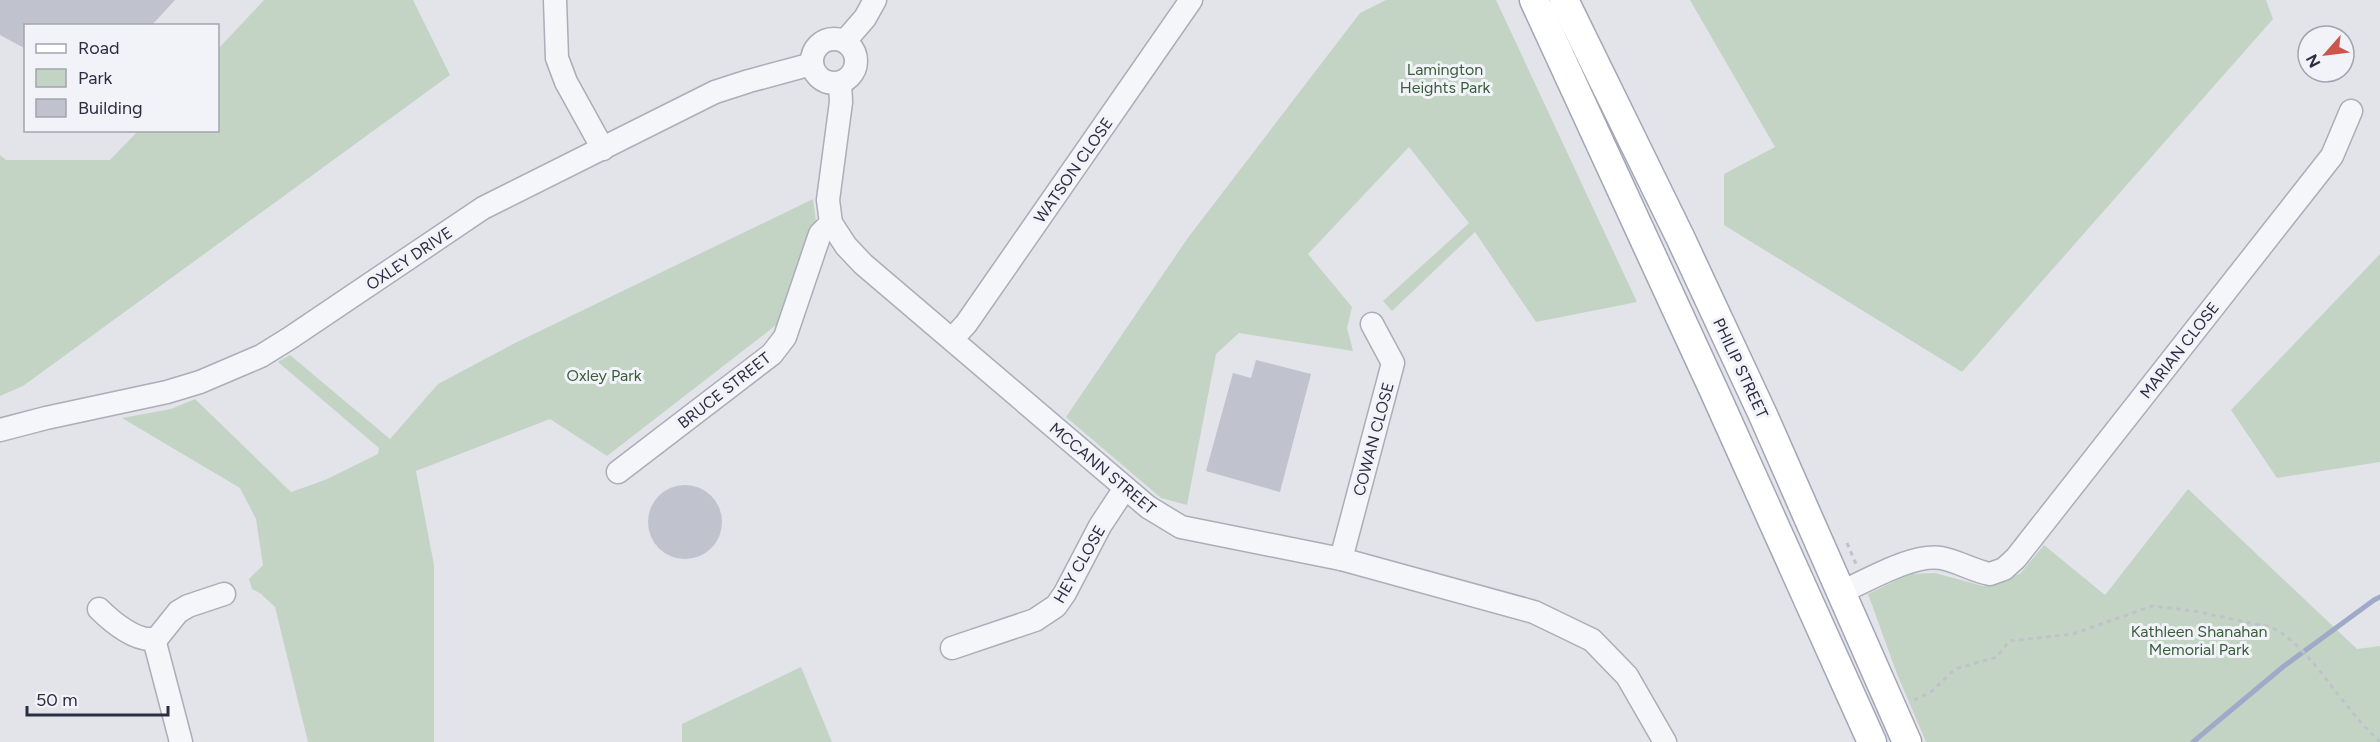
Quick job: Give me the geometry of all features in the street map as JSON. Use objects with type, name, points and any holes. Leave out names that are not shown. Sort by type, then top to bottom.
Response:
[{"type":"main road","name":"PHILIP STREET","points":[[1534,0],[1715,393],[1872,742]]},
{"type":"main road","name":"PHILIP STREET","points":[[1563,0],[1680,237],[1763,415],[1907,742]]},
{"type":"street","points":[[555,0],[557,58],[566,82],[603,149]]},
{"type":"street","points":[[845,41],[865,18],[875,0]]},
{"type":"street","name":"WATSON CLOSE","points":[[952,338],[973,314],[1191,0]]},
{"type":"street","points":[[829,39],[845,41],[855,52],[856,68],[852,75],[840,83],[822,80],[815,73],[812,64],[812,56],[821,42],[829,39]]},
{"type":"street","name":"OXLEY DRIVE","points":[[0,430],[167,392],[200,382],[241,365],[290,338],[483,208],[715,92],[812,64]]},
{"type":"street","name":"MCCANN STREET","points":[[840,83],[841,102],[828,200],[831,223],[846,246],[863,264],[1148,507],[1181,527],[1341,559],[1534,612],[1592,640],[1627,676],[1665,742]]},
{"type":"street","name":"MARIAN CLOSE","points":[[1841,592],[1924,558],[1941,558],[1990,574],[2004,568],[2016,558],[2332,156],[2351,111]]},
{"type":"street","name":"BRUCE STREET","points":[[618,472],[772,354],[785,337],[820,234],[831,223]]},
{"type":"street","name":"COWAN CLOSE","points":[[1341,559],[1393,363],[1372,324]]},
{"type":"street","name":"HEY CLOSE","points":[[952,648],[1035,620],[1056,606],[1100,526],[1125,488]]},
{"type":"street","points":[[99,609],[125,630],[139,637],[154,639],[177,612],[224,594]]},
{"type":"street","points":[[154,639],[182,742]]},
{"type":"path","points":[[1906,703],[1931,692],[1955,669],[1997,657],[2009,641],[2073,634],[2152,606],[2194,611],[2282,631],[2380,742]]},
{"type":"green space","points":[[264,0],[413,0],[450,75],[23,386],[0,396],[0,155],[6,160],[110,160],[137,132],[219,132],[219,48]]},
{"type":"green space","name":"Lamington Heights Park","points":[[1386,0],[1496,0],[1637,302],[1536,322],[1475,232],[1392,311],[1383,301],[1469,223],[1409,147],[1308,254],[1352,307],[1347,328],[1353,351],[1239,333],[1216,354],[1187,505],[1161,498],[1066,417],[1187,239],[1360,13]]},
{"type":"green space","points":[[1690,0],[2266,0],[2273,19],[1962,372],[1724,225],[1724,174],[1775,147]]},
{"type":"green space","name":"Oxley Park","points":[[813,199],[817,229],[793,312],[607,456],[550,419],[416,471],[434,565],[434,742],[308,742],[275,607],[252,589],[249,579],[263,565],[256,519],[240,488],[122,418],[171,409],[195,399],[291,492],[325,480],[378,454],[379,448],[278,362],[290,355],[390,439],[438,384],[515,343]]},
{"type":"green space","points":[[2380,254],[2380,462],[2277,478],[2231,410]]},
{"type":"green space","name":"Kathleen Shanahan Memorial Park","points":[[2188,489],[2357,649],[2380,646],[2380,742],[1926,742],[1897,674],[1868,594],[1909,574],[1935,573],[1983,586],[2020,574],[2044,545],[2105,595]]},
{"type":"green space","points":[[801,667],[832,742],[682,742],[682,724]]},
{"type":"building","points":[[0,0],[175,0],[153,24],[24,24],[24,48],[0,35]]},
{"type":"building","points":[[1256,360],[1311,374],[1280,492],[1206,471],[1233,373],[1251,378]]},
{"type":"building","points":[[678,485],[692,485],[706,491],[716,501],[722,515],[722,529],[716,543],[706,553],[692,559],[678,559],[664,553],[654,543],[648,529],[648,515],[654,501],[664,491]]},
{"type":"waterway","points":[[2193,742],[2284,666],[2380,597]]}]
